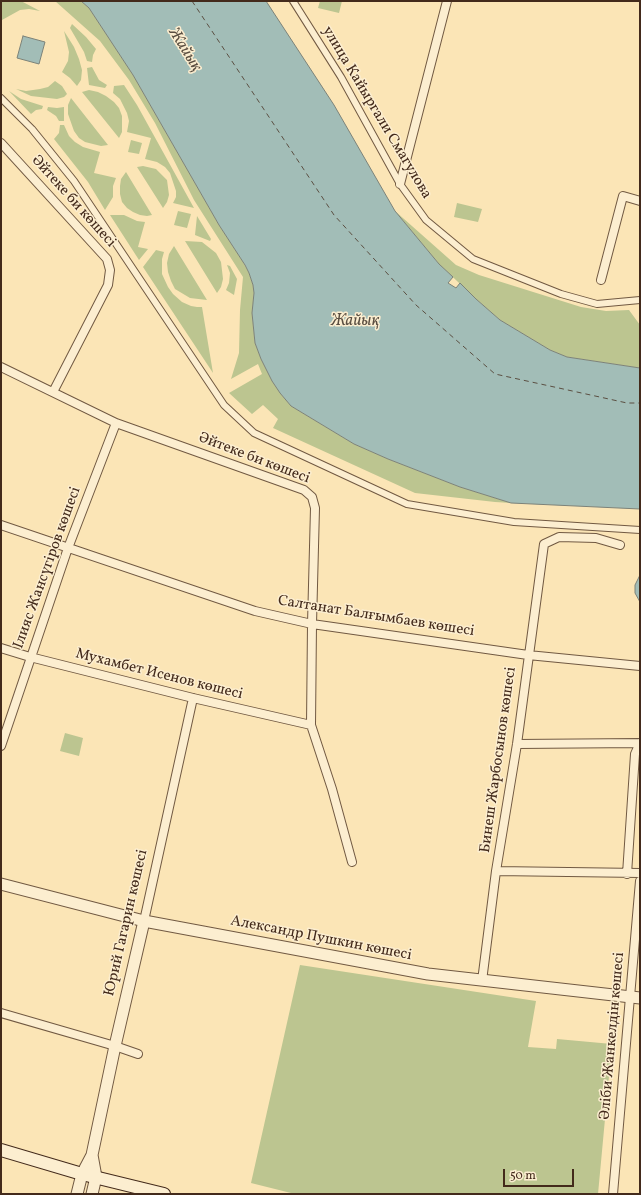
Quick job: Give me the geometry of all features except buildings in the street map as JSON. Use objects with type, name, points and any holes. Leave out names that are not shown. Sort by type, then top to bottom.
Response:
[{"type":"main road","points":[[1,1150],[82,1174],[164,1194]]},
{"type":"street","name":"улица Кайыргали Смагулова","points":[[293,1],[341,77],[400,184],[426,220],[473,259],[561,294],[597,304],[640,300]]},
{"type":"street","points":[[400,184],[447,1]]},
{"type":"street","points":[[1,98],[32,129],[74,181],[224,405],[254,433],[407,504],[514,522],[640,530]]},
{"type":"street","name":"Әйтеке би көшесі","points":[[1,143],[107,259],[110,270],[108,285],[53,392]]},
{"type":"street","points":[[601,280],[622,196],[640,201]]},
{"type":"street","name":"Әйтеке би көшесі","points":[[1,367],[116,423],[304,490],[312,497],[315,508],[312,624]]},
{"type":"street","name":"Ілияс Жансүгіров көшесі","points":[[1,746],[68,548],[116,423]]},
{"type":"street","name":"Салтанат Балғымбаев көшесі","points":[[1,525],[255,611],[312,624],[528,656],[640,666]]},
{"type":"street","name":"Бинеш Жарбосынов көшесі","points":[[482,981],[496,871],[517,744],[544,544],[559,537],[596,538],[620,545]]},
{"type":"street","points":[[312,624],[311,725],[332,789],[352,862]]},
{"type":"street","name":"Мухамбет Исенов көшесі","points":[[1,648],[30,657],[193,698],[311,725]]},
{"type":"street","name":"Юрий Гагарин көшесі","points":[[77,1194],[82,1174],[92,1155],[193,698]]},
{"type":"street","points":[[517,744],[640,743],[635,754],[627,874]]},
{"type":"street","points":[[496,871],[640,873]]},
{"type":"street","name":"Әліби Жанкелдін көшесі","points":[[613,1194],[635,998],[640,881]]},
{"type":"street","name":"Александр Пушкин көшесі","points":[[1,884],[144,921],[428,974],[635,998]]},
{"type":"street","points":[[1,1013],[138,1054]]},
{"type":"street","name":"Юрий Гагарин көшесі","points":[[92,1155],[96,1177],[92,1194]]},
{"type":"green space","points":[[1,1],[21,1],[40,11],[29,9],[20,10],[2,20]]},
{"type":"green space","points":[[55,1],[81,1],[89,8],[133,75],[219,225],[243,262],[253,285],[254,293],[252,313],[255,343],[272,381],[291,406],[354,444],[388,459],[460,487],[511,503],[415,493],[273,428],[278,419],[263,405],[252,414],[229,393],[262,374],[258,364],[231,379],[239,353],[240,310],[243,277],[194,200],[155,123],[129,80],[100,41]]},
{"type":"green space","points":[[320,1],[342,1],[339,13],[318,8]]},
{"type":"green space","points":[[72,24],[96,49],[92,62],[87,61],[84,52],[70,28]]},
{"type":"green space","points":[[64,31],[74,47],[82,70],[81,80],[77,86],[62,72],[68,61],[69,52]]},
{"type":"green space","points":[[92,67],[99,80],[107,85],[105,88],[89,85],[87,68]]},
{"type":"green space","points":[[55,81],[62,86],[67,94],[64,97],[57,99],[31,96],[16,89],[26,91],[40,89],[48,87]]},
{"type":"green space","points":[[124,85],[137,105],[194,208],[173,203],[176,197],[176,191],[170,173],[165,167],[157,162],[145,159],[151,138],[127,132],[129,121],[127,113],[120,99],[113,93],[114,86]]},
{"type":"green space","points":[[89,90],[106,96],[119,108],[122,116],[122,132],[119,138],[82,92]]},
{"type":"green space","points":[[9,91],[21,99],[43,106],[42,109],[36,110],[31,114]]},
{"type":"green space","points":[[71,98],[108,145],[101,146],[85,142],[79,138],[74,131],[68,114],[68,105]]},
{"type":"green space","points":[[48,107],[64,107],[64,121],[59,121],[56,116],[47,110]]},
{"type":"green space","points":[[60,125],[64,125],[69,136],[75,142],[83,147],[100,152],[94,173],[116,178],[113,186],[113,197],[105,210],[88,182],[54,139],[59,133]]},
{"type":"green space","points":[[131,140],[142,143],[139,154],[128,152]]},
{"type":"green space","points":[[143,166],[156,169],[167,180],[169,195],[163,208],[137,167]]},
{"type":"green space","points":[[126,172],[152,215],[140,215],[133,212],[122,202],[120,186],[121,179]]},
{"type":"green space","points":[[457,203],[482,209],[478,222],[454,217]]},
{"type":"green space","points":[[178,211],[191,214],[187,228],[174,225]]},
{"type":"green space","points":[[395,211],[456,265],[479,275],[581,307],[606,311],[629,310],[640,325],[640,368],[567,357],[550,350],[500,320],[439,264]]},
{"type":"green space","points":[[110,215],[124,215],[137,221],[145,222],[138,247],[148,249],[139,260]]},
{"type":"green space","points":[[197,216],[211,239],[210,241],[195,235]]},
{"type":"green space","points":[[185,241],[202,242],[216,253],[221,262],[223,279],[221,287],[217,293]]},
{"type":"green space","points":[[174,246],[207,300],[190,298],[175,289],[168,272],[167,263],[169,254]]},
{"type":"green space","points":[[156,250],[164,252],[162,259],[162,274],[173,294],[182,302],[191,306],[202,307],[213,373],[143,267]]},
{"type":"green space","points":[[227,265],[230,266],[237,279],[234,295],[226,290],[229,283],[230,273]]},
{"type":"green space","points":[[65,733],[83,738],[79,756],[60,751]]},
{"type":"green space","points":[[300,965],[536,1001],[528,1047],[556,1049],[557,1039],[612,1044],[598,1194],[295,1194],[251,1183]]},
{"type":"water","name":"Жайық","points":[[81,1],[266,1],[334,105],[395,211],[439,264],[453,277],[448,283],[456,288],[460,283],[500,320],[550,350],[567,357],[640,368],[640,509],[511,503],[460,487],[388,459],[354,444],[291,406],[272,381],[255,343],[252,313],[254,293],[253,285],[245,265],[219,225],[133,75],[89,8]]},
{"type":"water","points":[[23,36],[45,42],[39,64],[17,58]]},
{"type":"water","points":[[640,575],[640,602],[635,593],[635,585]]},
{"type":"ferry route","points":[[192,1],[334,215],[416,305],[495,374],[627,403],[640,403]]}]
